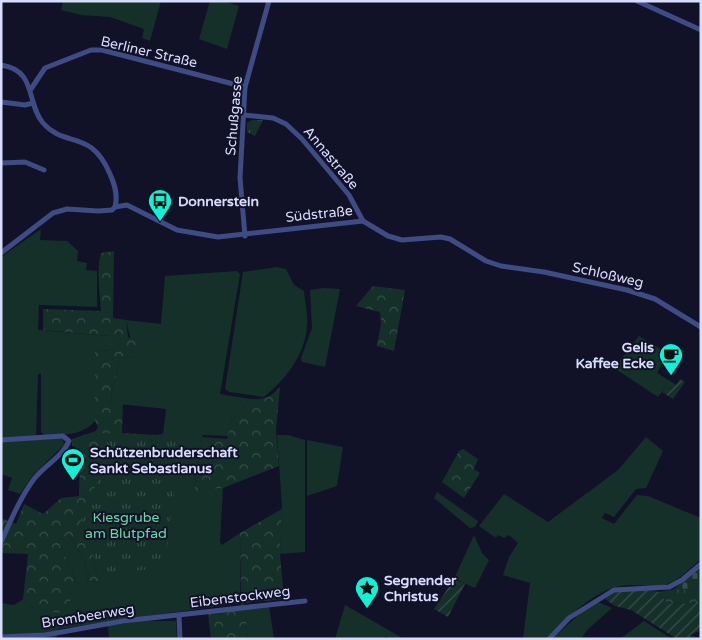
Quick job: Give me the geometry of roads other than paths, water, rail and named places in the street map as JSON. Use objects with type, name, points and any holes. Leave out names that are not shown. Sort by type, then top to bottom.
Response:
[{"type":"street","name":"Schußgasse","points":[[245,236],[240,178],[246,87],[269,1]]},
{"type":"street","points":[[637,1],[701,30]]},
{"type":"street","name":"Berliner Straße","points":[[32,90],[45,68],[91,50],[102,50],[246,87]]},
{"type":"street","points":[[1,65],[18,72],[32,90],[33,103],[44,124],[96,149],[103,157],[117,194],[127,205],[176,230],[191,234],[218,237],[245,236]]},
{"type":"street","points":[[1,102],[25,105],[33,103]]},
{"type":"street","name":"Annastraße","points":[[244,115],[273,118],[286,124],[302,138],[349,195],[363,221]]},
{"type":"street","points":[[1,163],[25,162],[44,170]]},
{"type":"street","points":[[116,207],[117,194]]},
{"type":"street","points":[[1,253],[53,214],[67,209],[112,210],[116,207],[127,205]]},
{"type":"street","name":"Südstraße","points":[[245,236],[318,224],[363,221],[388,236],[402,240],[441,237],[450,239],[486,261],[503,267]]},
{"type":"street","name":"Schloßweg","points":[[503,267],[564,276],[645,295],[701,327]]},
{"type":"street","points":[[1,440],[63,436],[69,441],[66,448],[35,477],[23,496],[1,542]]},
{"type":"street","points":[[550,639],[569,618],[614,590],[668,587],[682,580],[701,564]]},
{"type":"street","name":"Eibenstockweg","points":[[179,616],[241,606],[304,600]]},
{"type":"street","points":[[179,616],[180,639]]},
{"type":"street","name":"Brombeerweg","points":[[1,636],[45,635],[123,621],[179,616]]},
{"type":"place","name":"Donnerstein","points":[[160,222]]},
{"type":"place","name":"Gelis Kaffee Ecke","points":[[671,376]]},
{"type":"place","name":"Schützenbruderschaft Sankt Sebastianus","points":[[73,481]]},
{"type":"place","name":"Segnender Christus","points":[[367,609]]},
{"type":"park label","name":"Kiesgrube am Blutpfad","points":[[126,526]]}]
